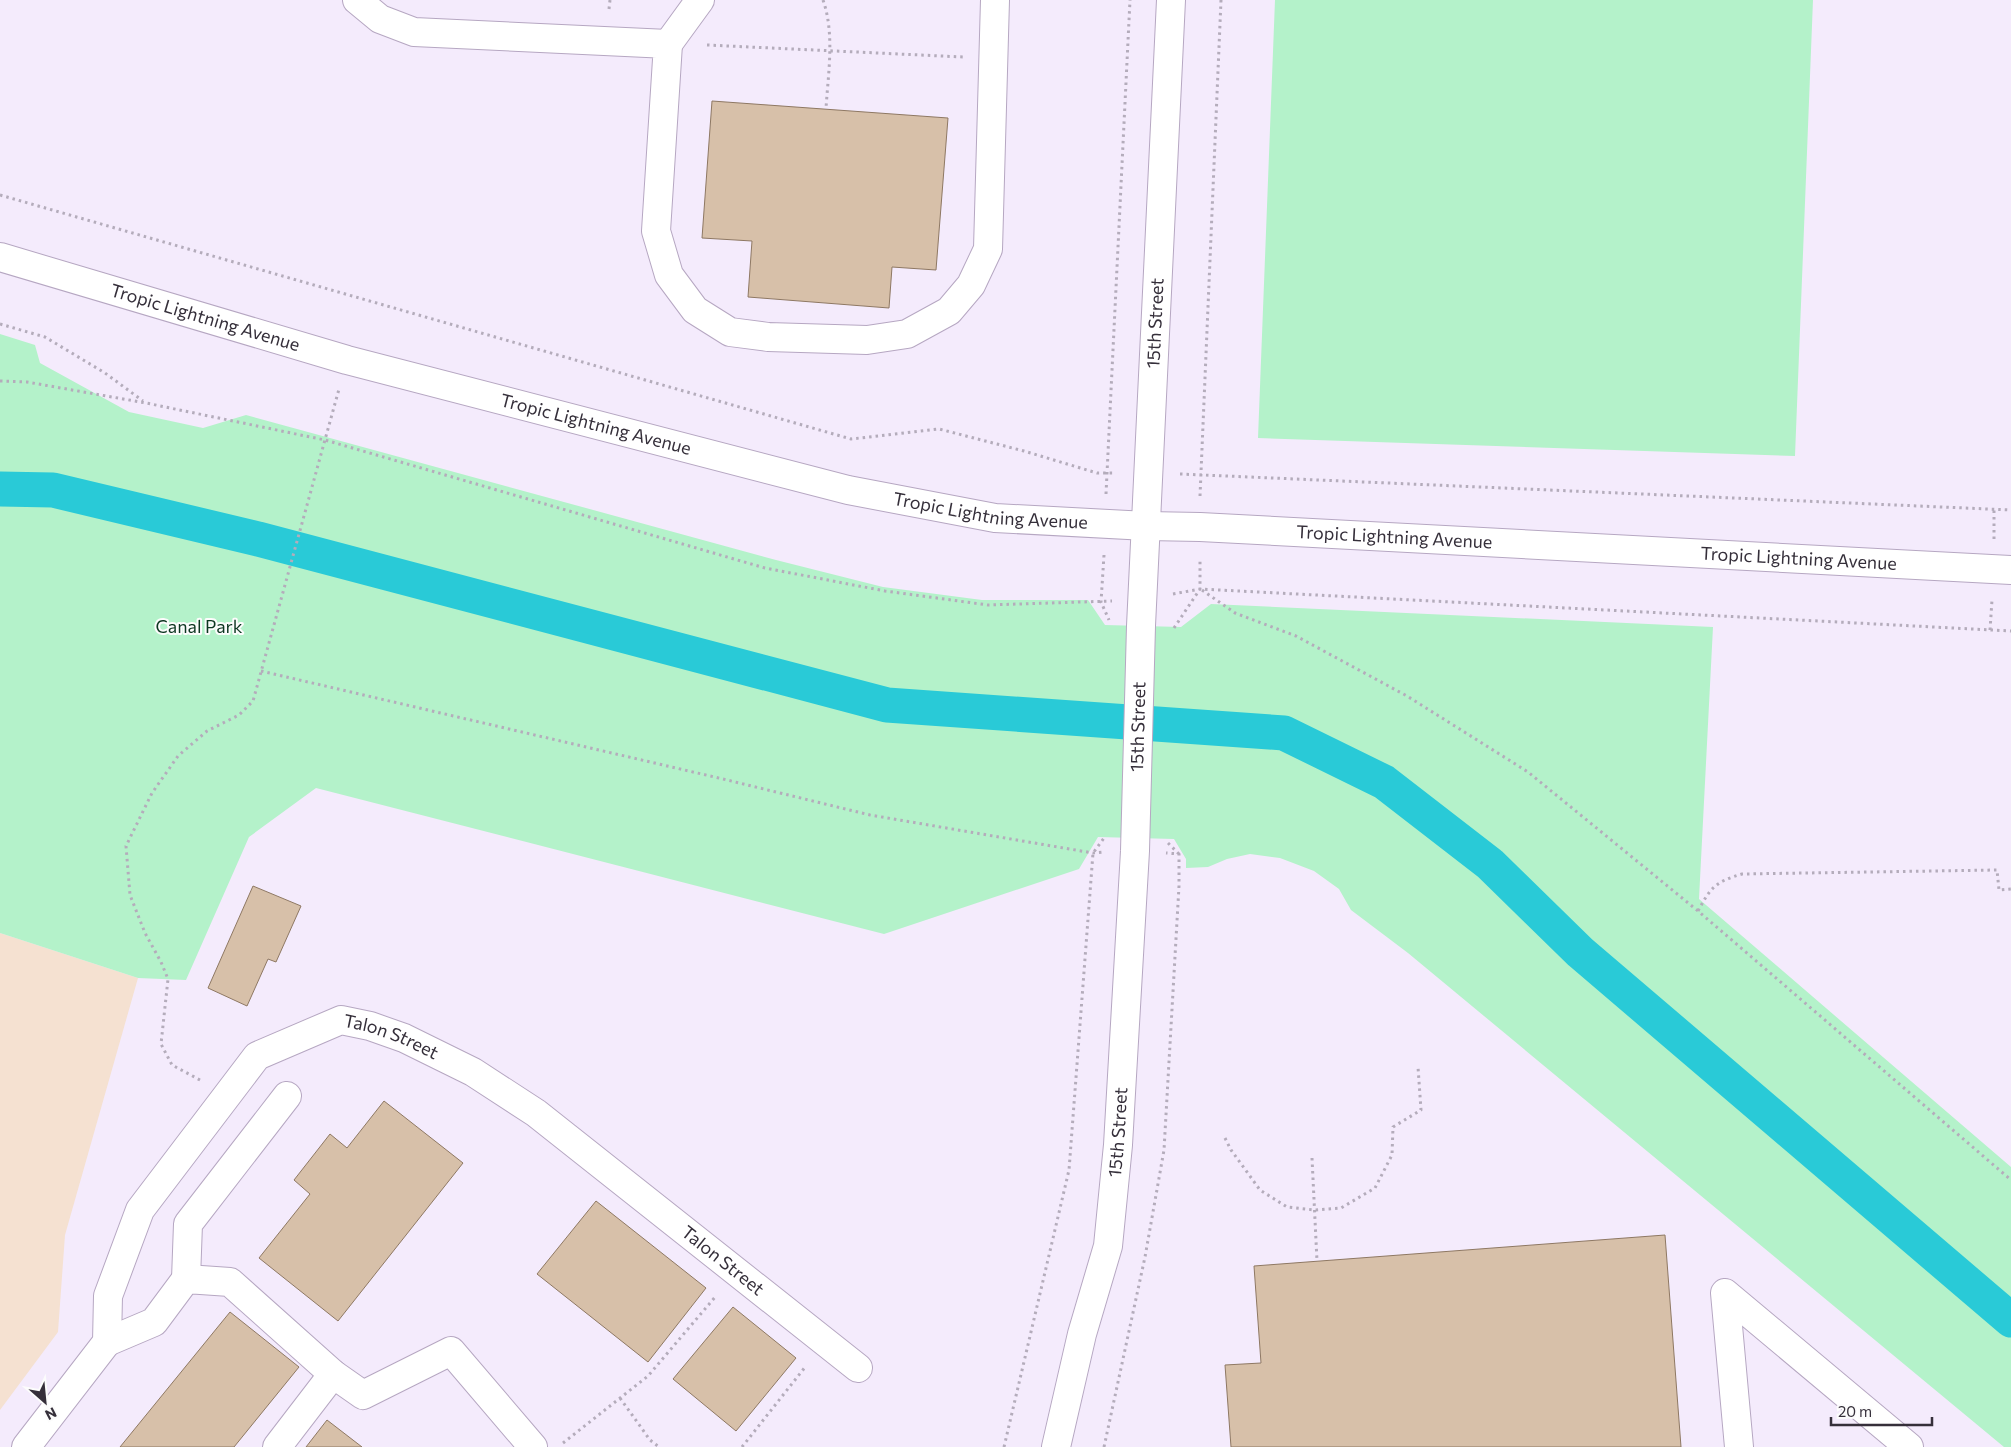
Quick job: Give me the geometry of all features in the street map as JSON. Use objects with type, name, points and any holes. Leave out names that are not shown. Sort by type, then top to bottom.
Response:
[{"type":"street","points":[[357,0],[380,19],[414,32],[668,44]]},
{"type":"street","points":[[700,0],[668,44],[656,230],[669,275],[695,310],[730,332],[768,337],[867,340],[907,334],[949,311],[971,285],[988,249],[995,0]]},
{"type":"street","name":"15th Street","points":[[1056,1447],[1082,1334],[1108,1246],[1118,1145],[1135,845],[1141,626],[1150,473],[1171,0]]},
{"type":"street","name":"Tropic Lightning Avenue","points":[[0,256],[347,360],[848,490],[995,518],[2011,570]]},
{"type":"street","name":"Talon Street","points":[[107,1342],[108,1296],[140,1210],[257,1056],[341,1020],[370,1026],[404,1038],[473,1072],[536,1113],[858,1368]]},
{"type":"street","points":[[26,1447],[107,1342],[154,1322],[186,1279],[188,1224],[287,1096]]},
{"type":"street","points":[[186,1279],[230,1282],[333,1374],[363,1395],[451,1351],[533,1447]]},
{"type":"street","points":[[1739,1447],[1726,1293],[1909,1447]]},
{"type":"street","points":[[276,1447],[333,1374]]},
{"type":"path","points":[[823,0],[829,16],[826,109]]},
{"type":"path","points":[[1111,625],[1102,602],[1106,524],[1106,473],[1130,0]]},
{"type":"path","points":[[1174,627],[1200,589],[1200,474],[1221,0]]},
{"type":"path","points":[[668,44],[994,59]]},
{"type":"path","points":[[0,195],[851,438],[940,429],[1024,450],[1097,473],[1200,474],[2011,510]]},
{"type":"path","points":[[0,324],[45,337],[105,373],[146,403]]},
{"type":"path","points":[[228,1094],[172,1065],[161,1044],[168,979],[162,962],[144,933],[130,895],[126,846],[152,794],[178,756],[207,731],[239,715],[253,701],[347,360]]},
{"type":"path","points":[[0,381],[27,382],[146,403],[324,440],[765,568],[885,591],[988,606],[1143,599]]},
{"type":"path","points":[[1200,589],[2011,631]]},
{"type":"path","points":[[1200,589],[1235,613],[1296,636],[1407,696],[1528,772],[1698,911],[2011,1180]]},
{"type":"path","points":[[261,671],[722,778],[870,815],[1093,853],[1135,845],[1179,854]]},
{"type":"path","points":[[1004,1447],[1069,1170],[1093,853],[1104,838]]},
{"type":"path","points":[[1104,1447],[1145,1257],[1164,1150],[1180,886],[1179,854],[1164,839]]},
{"type":"path","points":[[1698,911],[1709,890],[1725,879],[1742,874],[1997,870],[1999,890],[2011,889]]},
{"type":"path","points":[[1225,1138],[1231,1150],[1260,1190],[1287,1208],[1315,1210],[1341,1208],[1375,1188],[1392,1155],[1393,1127],[1421,1110],[1418,1067]]},
{"type":"path","points":[[1312,1158],[1317,1261]]},
{"type":"path","points":[[559,1447],[648,1376],[736,1272]]},
{"type":"path","points":[[742,1447],[825,1342]]},
{"type":"path","points":[[620,1398],[650,1440],[659,1447]]},
{"type":"shaded area","points":[[0,933],[138,978],[65,1235],[58,1332],[0,1410]]},
{"type":"green space","points":[[1275,0],[1813,0],[1795,456],[1258,438]]},
{"type":"green space","name":"Canal Park","points":[[0,334],[35,345],[40,363],[129,412],[203,428],[246,415],[776,560],[883,587],[982,600],[1088,600],[1105,625],[1181,627],[1211,604],[1713,627],[1699,899],[2011,1167],[2011,1447],[2004,1447],[1408,953],[1351,910],[1339,889],[1314,871],[1280,858],[1250,854],[1227,859],[1208,867],[1186,868],[1186,859],[1174,839],[1098,837],[1079,869],[884,934],[316,788],[249,837],[186,980],[138,978],[0,933]]},
{"type":"building","points":[[712,101],[948,118],[936,270],[892,267],[889,308],[748,297],[752,241],[702,238]]},
{"type":"building","points":[[253,886],[301,906],[276,962],[268,959],[247,1006],[208,988]]},
{"type":"building","points":[[384,1101],[463,1163],[338,1321],[259,1258],[310,1194],[294,1180],[330,1134],[347,1148]]},
{"type":"building","points":[[596,1201],[706,1288],[648,1362],[537,1274]]},
{"type":"building","points":[[1665,1235],[1681,1447],[1231,1447],[1225,1365],[1261,1363],[1254,1266]]},
{"type":"building","points":[[733,1307],[796,1358],[736,1431],[673,1379]]},
{"type":"building","points":[[230,1312],[299,1367],[234,1447],[120,1447]]},
{"type":"building","points":[[327,1420],[362,1447],[306,1447]]},
{"type":"waterway","points":[[0,489],[53,490],[258,539],[887,705],[1284,733],[1384,782],[1490,864],[1580,952],[2011,1320]]}]
